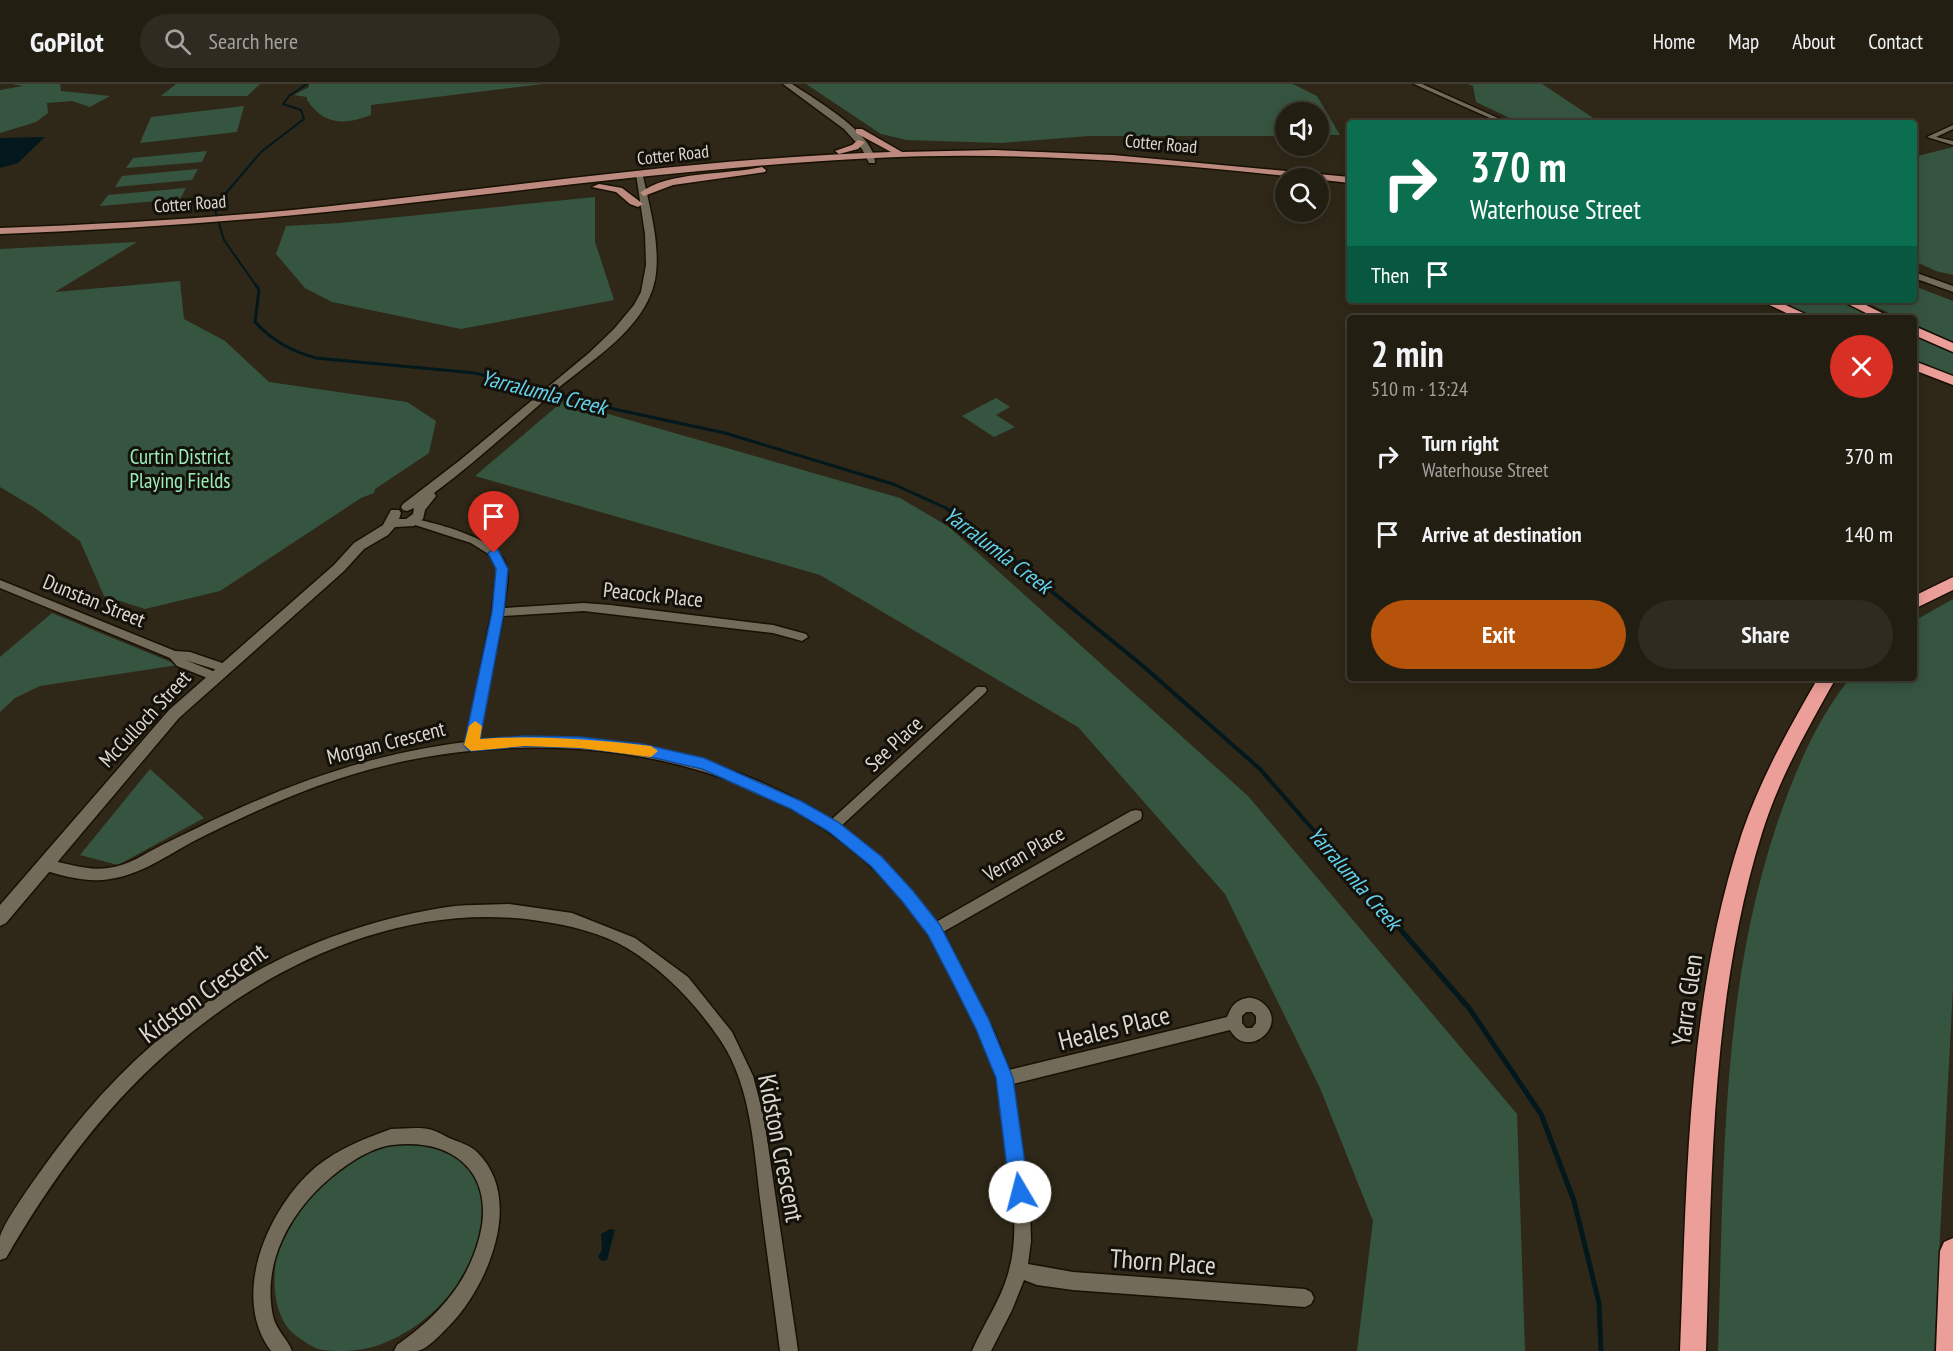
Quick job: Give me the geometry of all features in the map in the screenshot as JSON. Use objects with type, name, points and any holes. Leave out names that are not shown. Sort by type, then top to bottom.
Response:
[{"type":"highway","points":[[1772,303],[1801,315]]},
{"type":"highway","points":[[1853,303],[1879,315]]},
{"type":"highway","points":[[1917,331],[1953,348]]},
{"type":"highway","points":[[1917,366],[1953,381]]},
{"type":"highway","points":[[1917,601],[1953,583]]},
{"type":"highway","name":"Yarra Glen","points":[[1693,1351],[1704,1115],[1717,991],[1726,939],[1754,831],[1770,788],[1805,710],[1825,681]]},
{"type":"highway","points":[[1948,1351],[1953,1251]]},
{"type":"main road","points":[[786,84],[839,121],[874,158]]},
{"type":"main road","points":[[839,121],[903,154]]},
{"type":"main road","points":[[860,131],[873,144],[874,158]]},
{"type":"main road","points":[[644,193],[669,184],[744,175],[760,166],[768,157],[848,149],[861,142]]},
{"type":"main road","name":"Cotter Road","points":[[244,220],[760,166],[903,154],[990,153],[1094,156],[1182,162],[1347,180]]},
{"type":"main road","name":"Cotter Road","points":[[874,158],[1084,162],[1275,178]]},
{"type":"main road","name":"Cotter Road","points":[[0,239],[201,224],[596,187],[636,179]]},
{"type":"main road","name":"McCulloch Street","points":[[636,179],[644,193],[641,206]]},
{"type":"main road","name":"McCulloch Street","points":[[339,567],[371,549],[411,515],[437,486],[622,326],[647,291],[650,250],[636,179]]},
{"type":"main road","points":[[1329,183],[1347,186]]},
{"type":"main road","points":[[596,187],[617,189],[631,202],[641,206]]},
{"type":"main road","name":"Cotter Road","points":[[0,231],[201,224]]},
{"type":"main road","points":[[1917,276],[1953,290]]},
{"type":"main road","name":"McCulloch Street","points":[[0,918],[174,714],[358,548],[392,523],[396,512],[411,515]]},
{"type":"street","points":[[1417,84],[1499,120]]},
{"type":"street","points":[[1953,127],[1930,137],[1953,143]]},
{"type":"street","points":[[411,515],[475,541],[494,553],[502,569],[498,612],[471,745]]},
{"type":"street","name":"Dunstan Street","points":[[0,584],[174,655],[181,663],[219,672]]},
{"type":"street","name":"Peacock Place","points":[[498,612],[593,608],[773,628],[802,637]]},
{"type":"street","name":"See Place","points":[[833,826],[981,690]]},
{"type":"street","name":"Morgan Crescent","points":[[45,865],[105,875],[132,868],[182,842],[306,785],[428,750],[471,745],[525,741],[642,749],[704,764],[796,805],[833,826],[876,862],[908,896],[934,930],[983,1025],[1004,1078],[1023,1235],[1019,1270],[1002,1313],[981,1351]]},
{"type":"street","name":"Verran Place","points":[[934,930],[1136,815]]},
{"type":"street","name":"Kidston Crescent","points":[[0,1252],[53,1166],[97,1113],[160,1049],[251,981],[323,946],[374,928],[426,915],[505,909],[533,912],[563,916],[598,926],[635,943],[687,985],[705,1005],[728,1038],[738,1058],[753,1102],[764,1165],[789,1351]]},
{"type":"street","name":"Heales Place","points":[[1004,1078],[1021,1076],[1234,1023]]},
{"type":"street","points":[[283,1351],[265,1325],[259,1293],[267,1249],[292,1203],[323,1171],[350,1153],[381,1140],[422,1134],[448,1141],[471,1156],[489,1186],[492,1218],[486,1252],[474,1280],[455,1308],[428,1335],[403,1351]]},
{"type":"street","name":"Thorn Place","points":[[1019,1270],[1037,1276],[1073,1281],[1305,1298]]},
{"type":"green space","points":[[12,84],[60,84],[61,91],[110,96],[90,107],[72,101],[47,103],[48,113],[36,122],[0,133],[0,90],[23,86]]},
{"type":"green space","points":[[176,84],[260,84],[247,96],[161,96]]},
{"type":"green space","points":[[309,84],[543,84],[371,105],[371,115],[344,122],[328,119],[314,109],[307,97],[294,95],[309,87]]},
{"type":"green space","points":[[806,84],[1293,84],[1317,96],[1321,102],[1275,102],[1275,136],[1089,136],[1001,143],[907,140],[881,134]]},
{"type":"green space","points":[[1468,84],[1542,84],[1596,120],[1514,120],[1476,102],[1473,86]]},
{"type":"green space","points":[[244,106],[237,132],[140,143],[151,117]]},
{"type":"green space","points":[[1329,116],[1340,135],[1329,135]]},
{"type":"green space","points":[[1953,147],[1953,275],[1936,271],[1917,262],[1917,156]]},
{"type":"green space","points":[[207,151],[202,162],[126,168],[133,158]]},
{"type":"green space","points":[[198,169],[192,180],[115,187],[122,176]]},
{"type":"green space","points":[[186,188],[180,199],[100,206],[108,195]]},
{"type":"green space","points":[[595,197],[595,242],[614,300],[461,329],[332,302],[305,288],[276,254],[286,226],[340,223]]},
{"type":"green space","name":"Curtin District Playing Fields","points":[[137,242],[55,292],[180,281],[184,319],[225,341],[269,382],[407,402],[436,421],[429,453],[375,489],[374,493],[361,498],[220,591],[145,609],[104,596],[80,541],[35,508],[0,487],[0,249]]},
{"type":"green space","points":[[1917,287],[1953,301],[1953,342],[1917,325],[1917,315],[1894,315],[1868,303],[1917,303]]},
{"type":"green space","points":[[1782,303],[1842,303],[1870,315],[1809,315]]},
{"type":"green space","points":[[1917,335],[1953,351],[1953,378],[1917,362]]},
{"type":"green space","points":[[996,398],[1010,407],[996,415],[1015,427],[994,437],[962,416]]},
{"type":"green space","points":[[563,401],[900,498],[949,527],[1248,796],[1517,1114],[1525,1351],[1357,1351],[1373,1221],[1320,1088],[1225,894],[1078,727],[820,575],[475,476]]},
{"type":"green space","points":[[1953,599],[1953,987],[1934,1351],[1718,1351],[1728,1085],[1745,953],[1758,888],[1791,785],[1817,729],[1848,681],[1917,681],[1917,619]]},
{"type":"green space","points":[[52,613],[178,665],[40,686],[15,698],[0,712],[0,657]]},
{"type":"green space","points":[[150,769],[204,818],[118,865],[80,855]]},
{"type":"green space","points":[[422,1140],[442,1145],[457,1154],[475,1178],[483,1207],[480,1237],[469,1266],[451,1293],[428,1316],[402,1335],[374,1347],[345,1351],[324,1350],[312,1346],[290,1331],[280,1314],[275,1291],[275,1266],[281,1242],[292,1219],[306,1197],[324,1178],[345,1162],[367,1150],[391,1142]]},
{"type":"water","points":[[45,137],[18,163],[0,168],[0,138]]},
{"type":"water","points":[[610,1229],[615,1230],[607,1260],[602,1261],[598,1257],[602,1250],[601,1234]]},
{"type":"waterway","name":"Yarralumla Creek","points":[[257,287],[224,240],[214,207],[261,152],[304,119],[301,110],[283,104],[289,96],[307,84]]},
{"type":"waterway","name":"Yarralumla Creek","points":[[256,285],[259,290],[255,322],[290,349],[316,358],[475,373],[614,409],[725,433],[893,484],[946,508],[1003,552]]},
{"type":"waterway","name":"Yarralumla Creek","points":[[1001,550],[1143,666],[1260,769],[1373,898]]},
{"type":"waterway","name":"Yarralumla Creek","points":[[1372,897],[1469,1008],[1541,1114],[1574,1201],[1599,1303],[1601,1351]]},
{"type":"slow traffic","points":[[475,726],[471,745],[525,741],[580,743],[651,751]]},
{"type":"route","points":[[494,553],[502,569],[498,612],[471,745],[525,741],[642,749],[704,764],[796,805],[833,826],[876,862],[908,896],[934,930],[959,977],[983,1025],[1004,1078],[1020,1192]]}]
